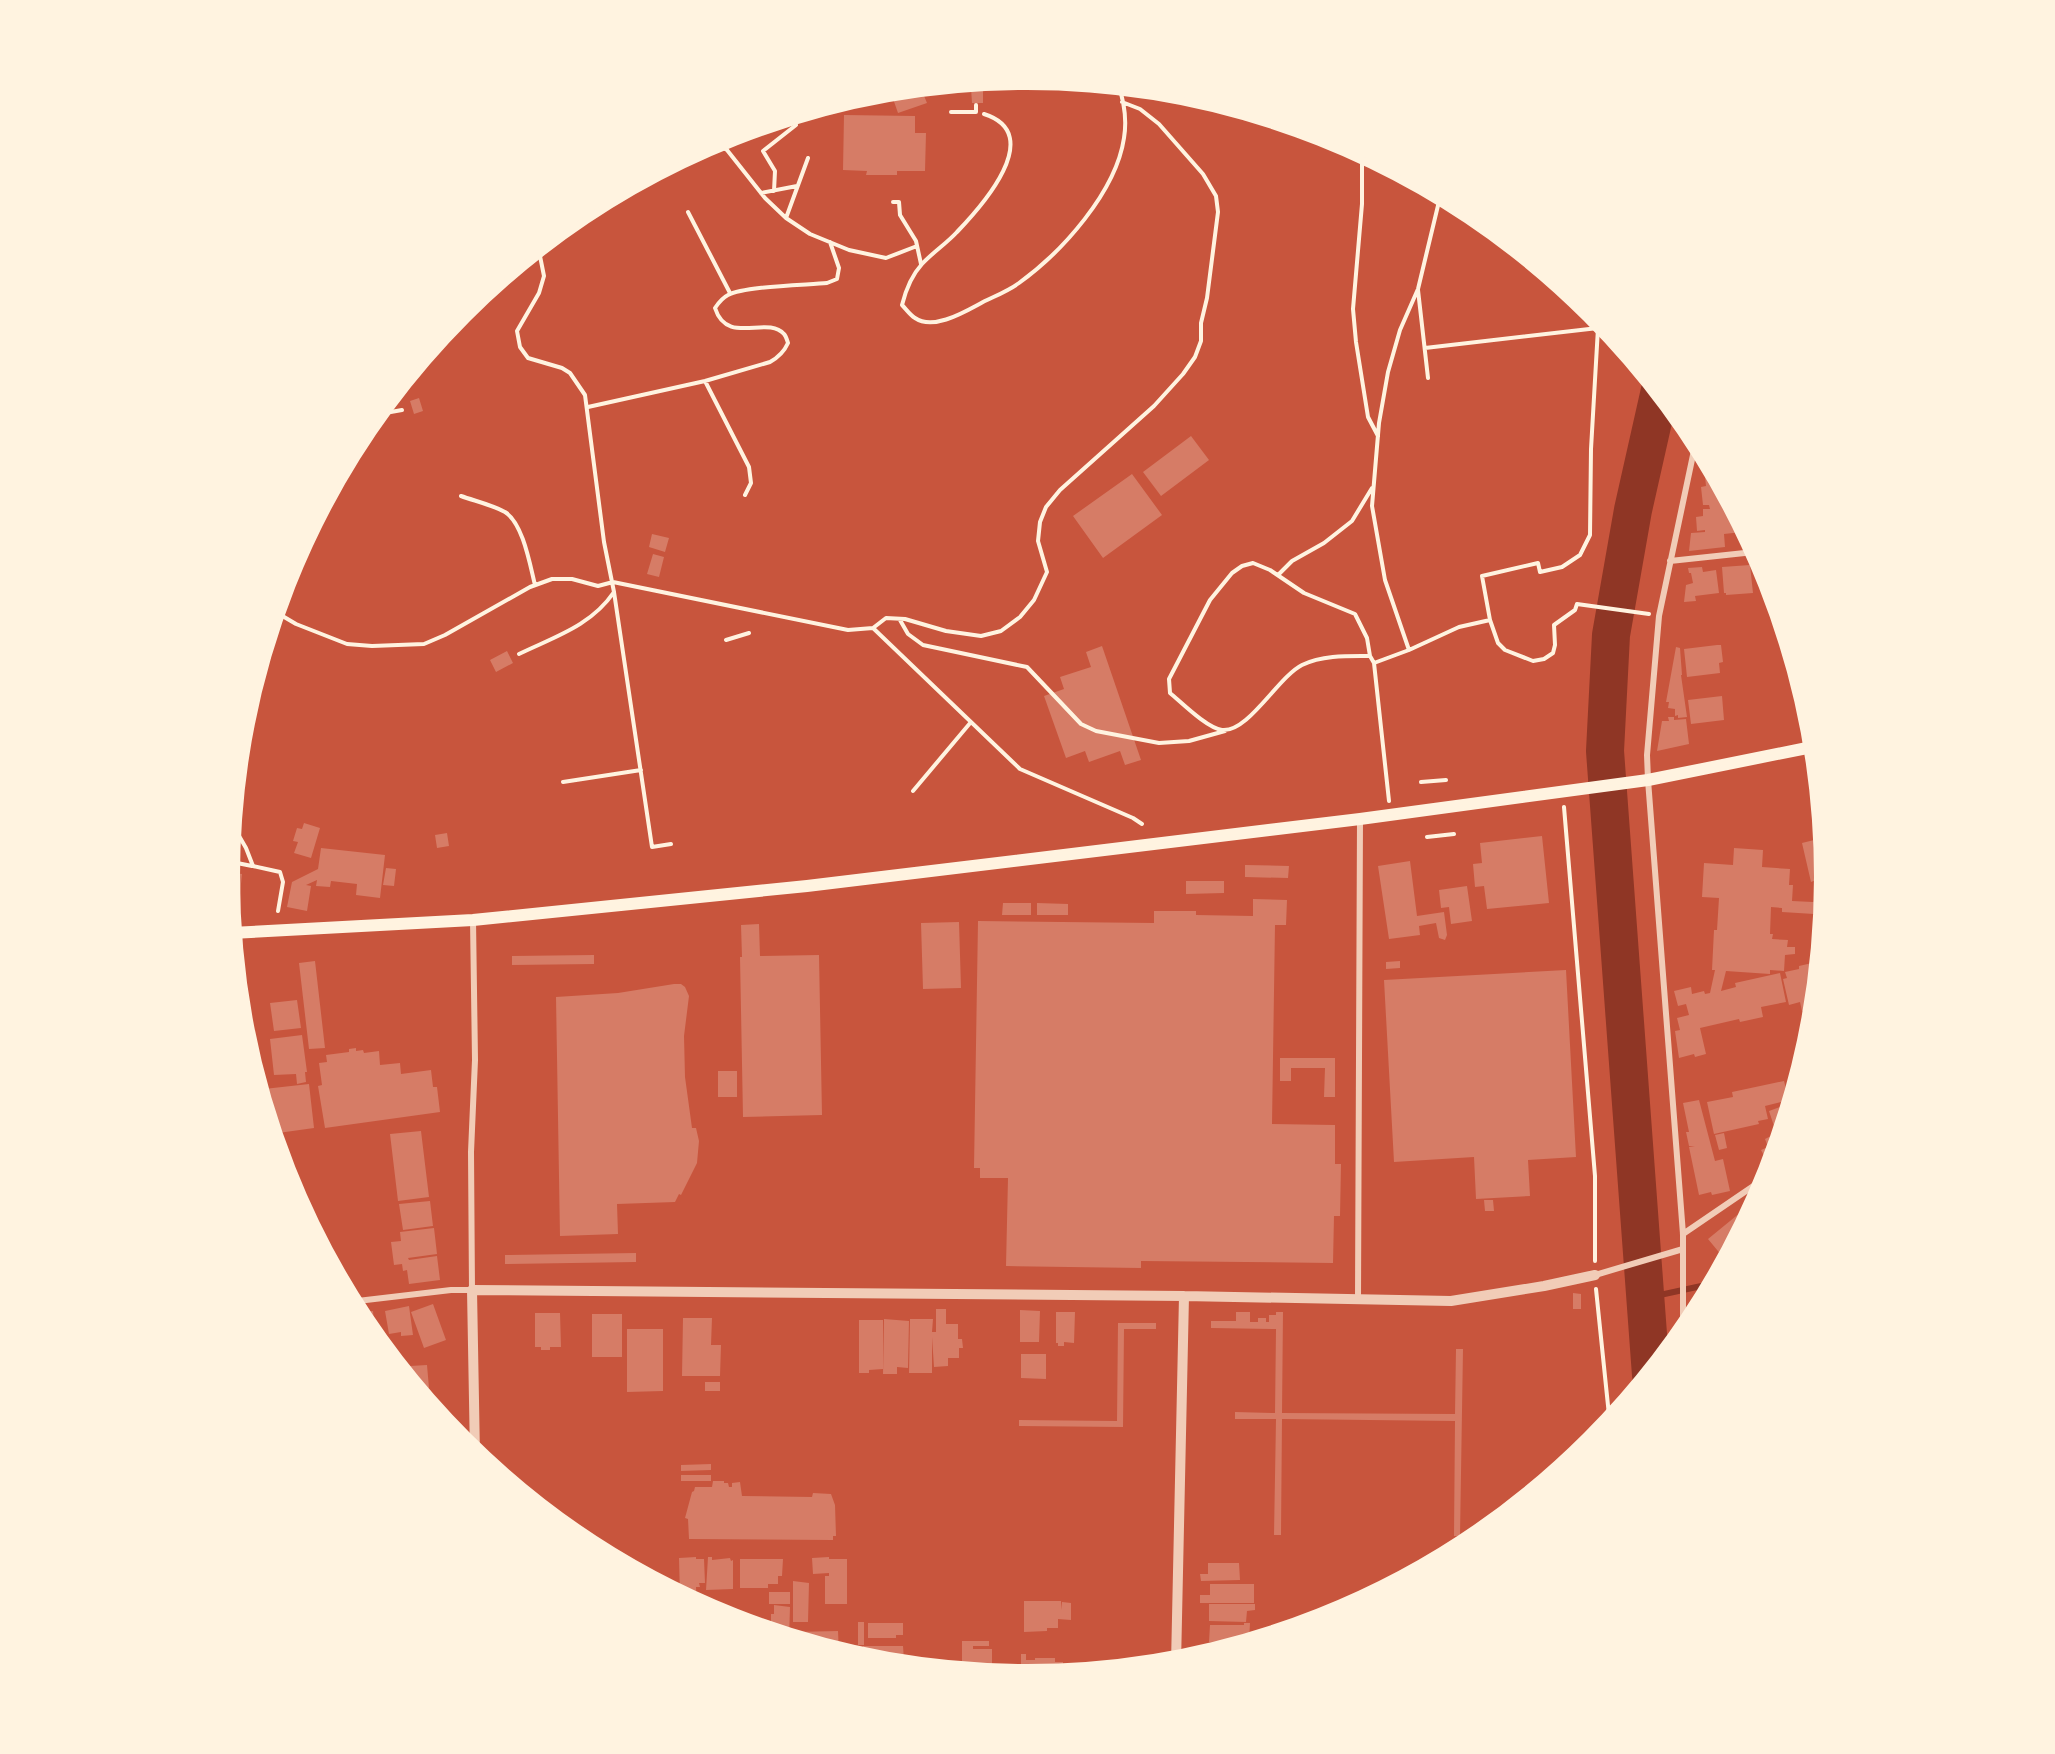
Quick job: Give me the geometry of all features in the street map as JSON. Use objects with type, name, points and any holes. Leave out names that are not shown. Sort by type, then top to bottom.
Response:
[{"type":"main road","points":[[238,933],[473,920],[807,886],[1360,819],[1629,783],[1808,748]]},
{"type":"street","points":[[1683,1322],[1681,1249],[1683,1234],[1647,754],[1659,616],[1694,450]]},
{"type":"street","points":[[1670,561],[1749,553]]},
{"type":"street","points":[[1358,1299],[1360,819]]},
{"type":"street","points":[[473,920],[475,1060],[471,1152],[475,1443]]},
{"type":"street","points":[[1683,1234],[1758,1183]]},
{"type":"street","points":[[359,1301],[451,1290],[472,1290],[1184,1296],[1451,1301],[1595,1275],[1681,1249]]},
{"type":"street","points":[[1176,1654],[1184,1296]]},
{"type":"path","points":[[984,114],[1000,121],[1008,134],[1012,144],[1007,165],[986,198],[957,232],[921,265],[907,285],[902,305],[916,319],[933,322],[958,316],[1017,284],[1045,262],[1073,234],[1095,205],[1115,167],[1124,138],[1125,114],[1120,91]]},
{"type":"path","points":[[281,615],[304,627],[347,644],[372,646],[424,644],[445,635],[535,585],[552,579],[572,579],[598,586],[613,582],[848,630],[873,628],[886,618],[981,636],[1001,631],[1020,617],[1034,600],[1047,572],[1038,541],[1040,522],[1046,507],[1060,490],[1154,406],[1195,357],[1201,341],[1201,323],[1207,298],[1218,213],[1216,196],[1203,174],[1160,124],[1140,109],[1122,102]]},
{"type":"path","points":[[951,112],[976,112],[976,105]]},
{"type":"path","points":[[774,191],[775,171],[763,151],[796,125]]},
{"type":"path","points":[[722,147],[727,150],[761,193],[786,218],[810,234],[849,250],[886,258],[916,246]]},
{"type":"path","points":[[786,218],[808,158]]},
{"type":"path","points":[[1362,160],[1362,204],[1353,309],[1368,417],[1378,436]]},
{"type":"path","points":[[761,193],[797,186]]},
{"type":"path","points":[[893,202],[899,202],[900,214],[916,246],[921,265]]},
{"type":"path","points":[[1409,650],[1385,579],[1372,507],[1378,436],[1391,362],[1400,330],[1418,289],[1439,202]]},
{"type":"path","points":[[687,212],[730,293]]},
{"type":"path","points":[[588,407],[705,381],[770,362],[779,357],[788,343],[784,334],[774,328],[736,328],[725,324],[718,317],[716,308],[719,301],[730,293],[827,283],[837,279],[838,268],[830,242]]},
{"type":"path","points":[[540,254],[544,276],[539,293],[517,331],[520,347],[528,358],[562,368],[570,373],[585,395],[604,543],[615,592],[652,847],[671,844]]},
{"type":"path","points":[[1418,289],[1428,378]]},
{"type":"path","points":[[1425,348],[1597,328]]},
{"type":"path","points":[[1598,329],[1591,449],[1590,534],[1580,555],[1562,567],[1540,572],[1538,563],[1482,576],[1490,620],[1498,643],[1505,650],[1533,661],[1552,653],[1555,645],[1554,625],[1575,610],[1577,604],[1646,613]]},
{"type":"path","points":[[705,381],[750,466],[751,483],[745,495]]},
{"type":"path","points":[[387,413],[402,410]]},
{"type":"path","points":[[1278,575],[1292,561],[1324,543],[1352,521],[1374,484]]},
{"type":"path","points":[[461,496],[505,512],[513,519],[519,528],[535,585]]},
{"type":"path","points":[[1226,730],[1214,728],[1170,693],[1169,679],[1210,600],[1232,573],[1242,566],[1253,563],[1270,570],[1304,592],[1355,614],[1367,638],[1370,656],[1374,663],[1390,815]]},
{"type":"path","points":[[519,654],[585,622],[606,604],[615,592]]},
{"type":"path","points":[[900,619],[908,634],[923,645],[1027,667],[1082,724],[1096,731],[1159,743],[1189,741],[1226,730],[1245,721],[1290,672],[1304,665],[1321,659],[1370,656]]},
{"type":"path","points":[[1374,663],[1459,627],[1490,620]]},
{"type":"path","points":[[873,628],[1020,769],[1142,824]]},
{"type":"path","points":[[726,640],[750,633]]},
{"type":"path","points":[[913,791],[971,722]]},
{"type":"path","points":[[563,782],[641,770]]},
{"type":"path","points":[[1421,782],[1446,780]]},
{"type":"path","points":[[1563,792],[1595,1176],[1595,1275],[1609,1414]]},
{"type":"path","points":[[238,834],[253,866]]},
{"type":"path","points":[[1427,837],[1454,834]]},
{"type":"path","points":[[237,863],[280,872],[283,882],[278,911]]},
{"type":"building","points":[[983,87],[983,103],[972,103],[971,88]]},
{"type":"building","points":[[923,92],[927,103],[898,113],[893,98]]},
{"type":"building","points":[[844,115],[915,116],[915,133],[926,133],[925,171],[897,171],[897,175],[866,175],[867,171],[843,170]]},
{"type":"building","points":[[419,398],[423,411],[414,414],[410,401]]},
{"type":"building","points":[[1191,436],[1209,460],[1161,496],[1143,472]]},
{"type":"building","points":[[1132,474],[1162,515],[1103,558],[1073,516]]},
{"type":"building","points":[[1709,475],[1713,481],[1739,532],[1724,534],[1725,547],[1689,551],[1691,533],[1705,532],[1705,530],[1697,531],[1696,517],[1703,516],[1703,509],[1710,509],[1709,505],[1703,505],[1701,487],[1706,486],[1705,476]]},
{"type":"building","points":[[652,534],[669,538],[665,552],[649,547]]},
{"type":"building","points":[[653,554],[664,557],[659,577],[647,574]]},
{"type":"building","points":[[1750,565],[1753,593],[1726,595],[1722,567]]},
{"type":"building","points":[[1702,567],[1703,572],[1716,570],[1719,593],[1695,596],[1696,601],[1684,602],[1686,585],[1693,583],[1688,568]]},
{"type":"building","points":[[1721,645],[1723,662],[1719,663],[1720,673],[1687,677],[1684,649]]},
{"type":"building","points":[[1102,646],[1141,760],[1125,765],[1120,751],[1089,762],[1085,751],[1066,758],[1044,696],[1064,689],[1060,677],[1091,667],[1086,652]]},
{"type":"building","points":[[1676,647],[1680,648],[1687,717],[1678,718],[1678,715],[1675,716],[1675,709],[1668,708],[1669,702],[1666,702]]},
{"type":"building","points":[[507,651],[513,663],[496,672],[490,660]]},
{"type":"building","points":[[1722,696],[1724,720],[1691,724],[1688,700]]},
{"type":"building","points":[[1668,717],[1674,717],[1674,720],[1686,719],[1689,744],[1657,751],[1662,721],[1669,721]]},
{"type":"building","points":[[304,823],[320,828],[311,858],[294,853],[298,842],[293,841],[297,828],[302,829]]},
{"type":"building","points":[[447,833],[449,846],[437,848],[435,835]]},
{"type":"building","points":[[1542,836],[1549,903],[1487,909],[1484,886],[1475,887],[1473,864],[1482,863],[1480,843]]},
{"type":"building","points":[[1818,839],[1819,889],[1816,880],[1811,882],[1802,843]]},
{"type":"building","points":[[321,848],[385,855],[380,898],[356,895],[357,884],[331,881],[330,887],[316,886],[317,880],[306,885],[311,886],[307,911],[287,907],[292,882],[318,869]]},
{"type":"building","points":[[1734,848],[1763,850],[1762,867],[1790,869],[1789,885],[1793,885],[1792,901],[1813,902],[1818,899],[1818,912],[1814,914],[1782,912],[1782,908],[1771,907],[1770,934],[1773,934],[1772,939],[1788,940],[1787,947],[1795,947],[1795,954],[1785,955],[1784,971],[1770,970],[1770,974],[1726,971],[1721,991],[1736,987],[1735,983],[1780,973],[1786,1002],[1761,1007],[1763,1017],[1740,1022],[1739,1019],[1700,1028],[1706,1054],[1679,1058],[1675,1031],[1680,1030],[1677,1018],[1689,1015],[1686,1004],[1678,1006],[1674,991],[1691,987],[1692,994],[1704,991],[1705,994],[1710,993],[1715,970],[1712,970],[1714,930],[1717,930],[1719,898],[1702,897],[1704,863],[1733,865]]},
{"type":"building","points":[[1410,861],[1417,916],[1444,912],[1447,935],[1445,940],[1439,938],[1436,923],[1419,926],[1420,935],[1389,939],[1378,866]]},
{"type":"building","points":[[1245,865],[1289,866],[1288,878],[1245,877]]},
{"type":"building","points":[[386,868],[396,869],[394,886],[383,885]]},
{"type":"building","points":[[236,873],[242,874],[239,903],[237,903]]},
{"type":"building","points":[[1186,881],[1224,881],[1224,893],[1186,894]]},
{"type":"building","points":[[1467,886],[1472,921],[1451,924],[1449,907],[1441,908],[1439,890]]},
{"type":"building","points":[[1253,899],[1287,900],[1286,925],[1275,925],[1272,1124],[1335,1125],[1335,1164],[1341,1164],[1340,1216],[1334,1216],[1333,1263],[1141,1261],[1141,1268],[1006,1266],[1008,1178],[980,1178],[980,1168],[974,1168],[978,921],[1154,923],[1154,911],[1196,911],[1196,915],[1253,916]]},
{"type":"building","points":[[1003,903],[1031,903],[1031,915],[1002,915]]},
{"type":"building","points":[[1037,903],[1068,904],[1068,915],[1037,915]]},
{"type":"building","points":[[959,922],[961,988],[923,989],[921,923]]},
{"type":"building","points":[[759,924],[760,956],[819,955],[822,1115],[743,1117],[741,925]]},
{"type":"building","points":[[594,955],[594,964],[512,965],[512,956]]},
{"type":"building","points":[[315,961],[325,1048],[309,1049],[299,963]]},
{"type":"building","points":[[1400,961],[1400,968],[1386,969],[1386,962]]},
{"type":"building","points":[[1812,963],[1813,966],[1807,1010],[1802,1011],[1800,1002],[1789,1005],[1783,979],[1787,978],[1785,972],[1799,969],[1799,966]]},
{"type":"building","points":[[1566,970],[1576,1157],[1528,1160],[1530,1196],[1476,1199],[1474,1157],[1394,1162],[1384,980]]},
{"type":"building","points":[[681,984],[685,987],[689,996],[684,1036],[685,1077],[692,1128],[696,1128],[699,1141],[697,1163],[675,1202],[617,1204],[618,1234],[560,1236],[556,997],[618,993]]},
{"type":"building","points":[[297,1000],[301,1028],[274,1031],[270,1003]]},
{"type":"building","points":[[302,1035],[307,1072],[305,1072],[306,1082],[297,1084],[296,1074],[274,1075],[270,1039]]},
{"type":"building","points":[[356,1048],[356,1051],[363,1050],[364,1053],[379,1051],[380,1065],[400,1063],[401,1074],[431,1070],[433,1087],[437,1087],[440,1112],[325,1128],[318,1086],[322,1085],[319,1063],[327,1062],[326,1055],[349,1052],[349,1049]]},
{"type":"building","points":[[1280,1058],[1335,1058],[1335,1097],[1324,1097],[1325,1068],[1291,1068],[1291,1081],[1280,1081]]},
{"type":"building","points":[[718,1071],[737,1071],[737,1097],[718,1097]]},
{"type":"building","points":[[1784,1081],[1788,1096],[1786,1101],[1765,1106],[1768,1119],[1758,1121],[1759,1124],[1714,1134],[1707,1102],[1733,1097],[1732,1092]]},
{"type":"building","points":[[309,1084],[314,1128],[279,1133],[265,1089]]},
{"type":"building","points":[[1699,1100],[1715,1161],[1723,1159],[1730,1191],[1699,1195],[1689,1147],[1695,1146],[1689,1146],[1686,1132],[1689,1132],[1683,1103]]},
{"type":"building","points":[[1785,1105],[1776,1133],[1769,1111]]},
{"type":"building","points":[[421,1131],[429,1197],[398,1201],[390,1134]]},
{"type":"building","points":[[1724,1133],[1727,1148],[1719,1150],[1715,1135]]},
{"type":"building","points":[[1773,1135],[1774,1138],[1766,1160],[1761,1150],[1768,1147],[1765,1139]]},
{"type":"building","points":[[1484,1200],[1493,1200],[1494,1211],[1485,1211]]},
{"type":"building","points":[[430,1201],[433,1226],[403,1230],[399,1204]]},
{"type":"building","points":[[1746,1208],[1722,1256],[1708,1239]]},
{"type":"building","points":[[434,1228],[437,1254],[408,1258],[409,1260],[437,1256],[440,1280],[409,1284],[407,1270],[403,1271],[402,1264],[394,1265],[391,1242],[401,1241],[400,1232]]},
{"type":"building","points":[[636,1253],[636,1262],[505,1264],[505,1255]]},
{"type":"building","points":[[1573,1293],[1581,1294],[1581,1309],[1573,1309]]},
{"type":"building","points":[[433,1304],[446,1340],[424,1348],[411,1312]]},
{"type":"building","points":[[409,1306],[413,1335],[401,1336],[401,1332],[389,1334],[385,1311]]},
{"type":"building","points":[[936,1309],[946,1309],[946,1324],[958,1324],[958,1339],[962,1339],[963,1348],[959,1348],[959,1358],[948,1358],[948,1366],[934,1367],[932,1337],[932,1373],[909,1373],[910,1319],[933,1319],[932,1332],[936,1332]]},
{"type":"building","points":[[1020,1310],[1040,1311],[1039,1342],[1020,1342]]},
{"type":"building","points":[[373,1311],[374,1324],[369,1317],[366,1312]]},
{"type":"building","points":[[1056,1312],[1075,1312],[1074,1343],[1064,1342],[1064,1346],[1058,1346],[1056,1343]]},
{"type":"building","points":[[1236,1312],[1250,1312],[1250,1322],[1258,1322],[1258,1318],[1266,1318],[1266,1322],[1269,1322],[1269,1315],[1283,1312],[1282,1413],[1455,1414],[1456,1349],[1463,1349],[1460,1536],[1454,1536],[1455,1421],[1282,1419],[1281,1535],[1274,1535],[1276,1419],[1235,1419],[1235,1412],[1275,1413],[1276,1329],[1211,1328],[1211,1321],[1236,1321]]},
{"type":"building","points":[[535,1313],[560,1313],[561,1347],[541,1350],[541,1347],[535,1347]]},
{"type":"building","points":[[592,1314],[622,1314],[622,1357],[592,1357]]},
{"type":"building","points":[[683,1318],[712,1318],[711,1345],[721,1345],[720,1376],[682,1376]]},
{"type":"building","points":[[884,1319],[909,1321],[908,1368],[897,1367],[897,1374],[883,1374]]},
{"type":"building","points":[[859,1320],[883,1320],[883,1369],[859,1373]]},
{"type":"building","points":[[1118,1323],[1156,1323],[1156,1329],[1124,1329],[1123,1427],[1019,1426],[1019,1420],[1117,1421]]},
{"type":"building","points":[[627,1329],[663,1329],[663,1391],[627,1392]]},
{"type":"building","points":[[1021,1354],[1046,1354],[1046,1379],[1021,1378]]},
{"type":"building","points":[[427,1365],[429,1388],[424,1388],[407,1368]]},
{"type":"building","points":[[705,1382],[720,1382],[720,1391],[705,1391]]},
{"type":"building","points":[[711,1464],[711,1470],[681,1471],[681,1465]]},
{"type":"building","points":[[681,1475],[711,1475],[711,1481],[681,1481]]},
{"type":"building","points":[[713,1481],[724,1481],[729,1487],[732,1487],[732,1483],[740,1482],[742,1496],[812,1497],[813,1493],[831,1494],[835,1505],[836,1536],[833,1536],[833,1540],[689,1539],[688,1519],[685,1518],[692,1492],[695,1487],[712,1487]]},
{"type":"building","points":[[708,1557],[712,1557],[712,1560],[730,1558],[731,1561],[733,1560],[733,1589],[706,1590]]},
{"type":"building","points":[[829,1557],[829,1559],[847,1559],[847,1604],[825,1604],[825,1576],[829,1576],[829,1573],[813,1574],[812,1558]]},
{"type":"building","points":[[679,1558],[704,1559],[705,1583],[699,1583],[700,1587],[696,1587],[696,1596],[680,1588]]},
{"type":"building","points":[[740,1559],[783,1559],[782,1576],[778,1576],[778,1584],[768,1584],[768,1588],[740,1588]]},
{"type":"building","points":[[1208,1563],[1239,1563],[1240,1580],[1201,1581],[1200,1574],[1208,1574]]},
{"type":"building","points":[[793,1581],[809,1583],[808,1622],[793,1622]]},
{"type":"building","points":[[1210,1584],[1254,1584],[1254,1603],[1200,1603],[1200,1595],[1210,1595]]},
{"type":"building","points":[[769,1592],[790,1592],[790,1604],[769,1604]]},
{"type":"building","points":[[1024,1601],[1061,1601],[1061,1610],[1062,1602],[1071,1603],[1071,1620],[1058,1619],[1058,1628],[1047,1628],[1047,1631],[1024,1632]]},
{"type":"building","points":[[1209,1604],[1255,1604],[1255,1610],[1247,1611],[1246,1622],[1209,1621]]},
{"type":"building","points":[[774,1605],[790,1607],[789,1631],[771,1625],[771,1614],[774,1614]]},
{"type":"building","points":[[858,1622],[864,1622],[864,1645],[858,1645]]},
{"type":"building","points":[[868,1623],[903,1623],[903,1635],[896,1635],[896,1638],[868,1638]]},
{"type":"building","points":[[1244,1623],[1250,1623],[1249,1636],[1234,1641],[1209,1642],[1210,1625],[1244,1625]]},
{"type":"building","points":[[838,1631],[839,1645],[823,1642],[793,1632]]},
{"type":"building","points":[[962,1641],[989,1641],[989,1646],[973,1646],[973,1649],[992,1649],[992,1667],[962,1666]]},
{"type":"building","points":[[863,1646],[903,1646],[904,1658],[873,1653],[863,1651]]},
{"type":"building","points":[[1021,1654],[1026,1654],[1026,1660],[1055,1658],[1055,1662],[1063,1662],[1063,1667],[1021,1668]]},
{"type":"waterway","points":[[1650,1365],[1605,751],[1611,635],[1633,510],[1658,399]]},
{"type":"waterway","points":[[1646,1298],[1706,1285]]}]
